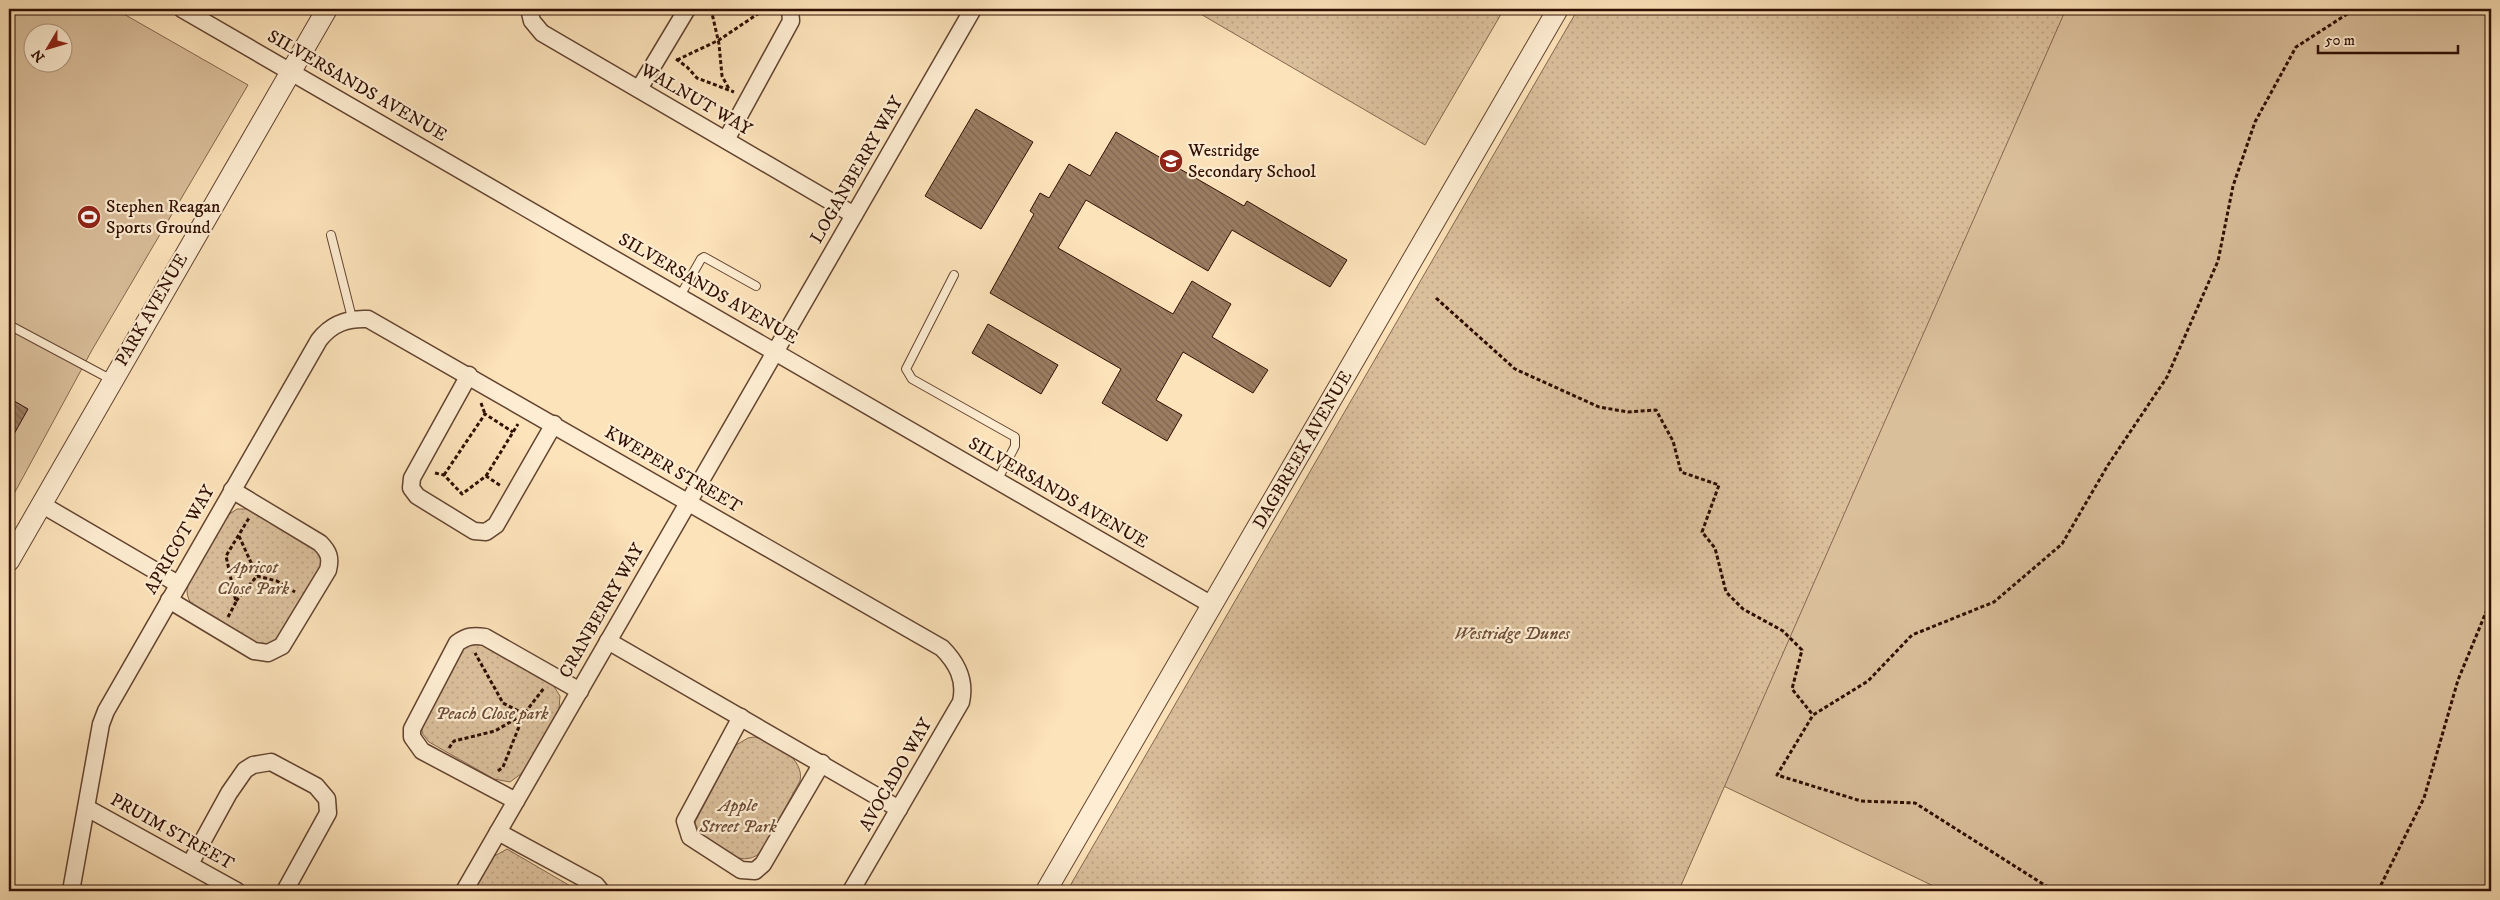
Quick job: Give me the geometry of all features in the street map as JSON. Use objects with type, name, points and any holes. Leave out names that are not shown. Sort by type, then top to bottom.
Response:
[{"type":"street","name":"SILVERSANDS AVENUE","points":[[182,9],[1212,605]]},
{"type":"street","name":"PARK AVENUE","points":[[9,560],[327,9]]},
{"type":"street","name":"WALNUT WAY","points":[[528,9],[532,20],[542,33],[854,215]]},
{"type":"street","points":[[639,89],[687,9]]},
{"type":"street","points":[[726,140],[791,21],[790,9]]},
{"type":"street","name":"DAGBREEK AVENUE","points":[[1046,891],[1558,9]]},
{"type":"street","name":"LOGANBERRY WAY","points":[[776,351],[970,10]]},
{"type":"street","name":"KWEPER STREET","points":[[352,318],[368,319],[942,648],[951,657],[961,674]]},
{"type":"street","name":"APRICOT WAY","points":[[71,891],[103,718],[319,340],[326,332],[339,323],[352,318]]},
{"type":"street","name":"CRANBERRY WAY","points":[[464,891],[776,351]]},
{"type":"street","points":[[469,376],[412,478],[411,488],[416,496],[474,531],[486,532],[496,525],[554,424]]},
{"type":"street","points":[[169,600],[254,652],[262,654],[275,651],[282,646],[328,570],[330,560],[328,551],[320,543],[232,490]]},
{"type":"street","points":[[41,504],[178,584]]},
{"type":"street","points":[[516,801],[422,751],[416,744],[412,729],[457,643],[466,637],[475,635],[485,637],[580,691]]},
{"type":"street","points":[[608,640],[899,809]]},
{"type":"street","name":"AVOCADO WAY","points":[[852,891],[961,702],[963,692],[961,674]]},
{"type":"street","points":[[741,717],[686,821],[690,837],[741,870],[756,871],[763,864],[822,763]]},
{"type":"street","points":[[190,864],[245,770],[253,764],[264,761],[271,762],[316,786],[327,799],[328,813],[285,891]]},
{"type":"street","name":"PRUIM STREET","points":[[87,808],[237,891]]},
{"type":"street","points":[[498,832],[596,885],[601,891]]},
{"type":"lane","points":[[331,235],[352,318]]},
{"type":"lane","points":[[680,296],[701,259],[704,257],[756,286]]},
{"type":"lane","points":[[954,275],[906,369],[912,380],[1015,437],[1017,443],[997,481]]},
{"type":"lane","points":[[9,325],[112,380]]},
{"type":"path","points":[[711,9],[719,40],[722,76],[729,90]]},
{"type":"path","points":[[677,60],[719,40],[765,9]]},
{"type":"path","points":[[2054,891],[1915,803],[1861,801],[1778,775],[1813,715],[1868,681],[1912,634],[1994,602],[2062,544],[2108,465],[2167,377],[2218,261],[2233,186],[2255,122],[2296,47],[2355,9]]},
{"type":"path","points":[[662,50],[677,60],[697,78],[729,90],[748,100]]},
{"type":"path","points":[[1436,298],[1514,369],[1599,407],[1628,412],[1656,410],[1673,441],[1680,472],[1719,485],[1702,532],[1715,548],[1726,592],[1743,609],[1783,631],[1802,650],[1792,689],[1813,715]]},
{"type":"path","points":[[412,478],[430,472],[444,475],[462,494],[486,476],[527,409]]},
{"type":"path","points":[[444,475],[485,414],[513,432]]},
{"type":"path","points":[[486,476],[514,495]]},
{"type":"path","points":[[236,602],[226,556],[257,505]]},
{"type":"path","points":[[238,535],[257,576]]},
{"type":"path","points":[[257,576],[277,581],[309,602]]},
{"type":"path","points":[[221,631],[236,602],[257,576]]},
{"type":"path","points":[[2378,891],[2424,798],[2458,680],[2491,600]]},
{"type":"path","points":[[466,637],[503,703],[524,714]]},
{"type":"path","points":[[482,783],[503,768],[524,714],[553,676]]},
{"type":"path","points":[[442,761],[454,741],[495,731],[524,714]]},
{"type":"green space","name":"Stephen Reagan Sports Ground","points":[[9,9],[115,9],[248,85],[92,350],[9,503]]},
{"type":"green space","points":[[1192,9],[1504,9],[1425,145]]},
{"type":"green space","name":"Westridge Dunes","points":[[1578,9],[2066,9],[1679,890],[1067,891]]},
{"type":"green space","points":[[1587,9],[2491,9],[2491,891],[1944,891],[1711,780],[1075,891]]},
{"type":"green space","name":"Apricot Close Park","points":[[237,509],[248,509],[315,547],[322,557],[321,568],[281,637],[269,645],[257,643],[199,610],[190,602],[188,595],[188,584],[225,517]]},
{"type":"green space","name":"Peach Close park","points":[[478,643],[485,645],[553,685],[560,696],[559,709],[522,773],[510,782],[494,779],[429,742],[422,733],[422,727],[461,652],[466,647]]},
{"type":"green space","name":"Apple Street Park","points":[[754,737],[770,742],[793,758],[798,765],[800,781],[760,853],[752,858],[744,859],[728,854],[698,834],[695,822],[736,745],[748,738]]},
{"type":"green space","points":[[507,849],[579,891],[473,891],[491,858]]},
{"type":"building","points":[[976,109],[1033,142],[981,229],[925,196]]},
{"type":"building","points":[[1116,132],[1244,206],[1247,201],[1347,260],[1330,287],[1232,230],[1208,271],[1086,200],[1058,248],[1173,314],[1192,281],[1231,304],[1212,337],[1268,370],[1253,393],[1183,352],[1156,400],[1182,415],[1167,441],[1102,403],[1121,369],[990,293],[1034,214],[1030,211],[1040,193],[1049,198],[1069,164],[1090,176]]},
{"type":"building","points":[[988,324],[1058,365],[1041,394],[972,353]]},
{"type":"building","points":[[9,398],[28,409],[9,443]]},
{"type":"place","name":"Westridge Secondary School","points":[[1171,161]]},
{"type":"place","name":"Stephen Reagan Sports Ground","points":[[89,217]]}]
